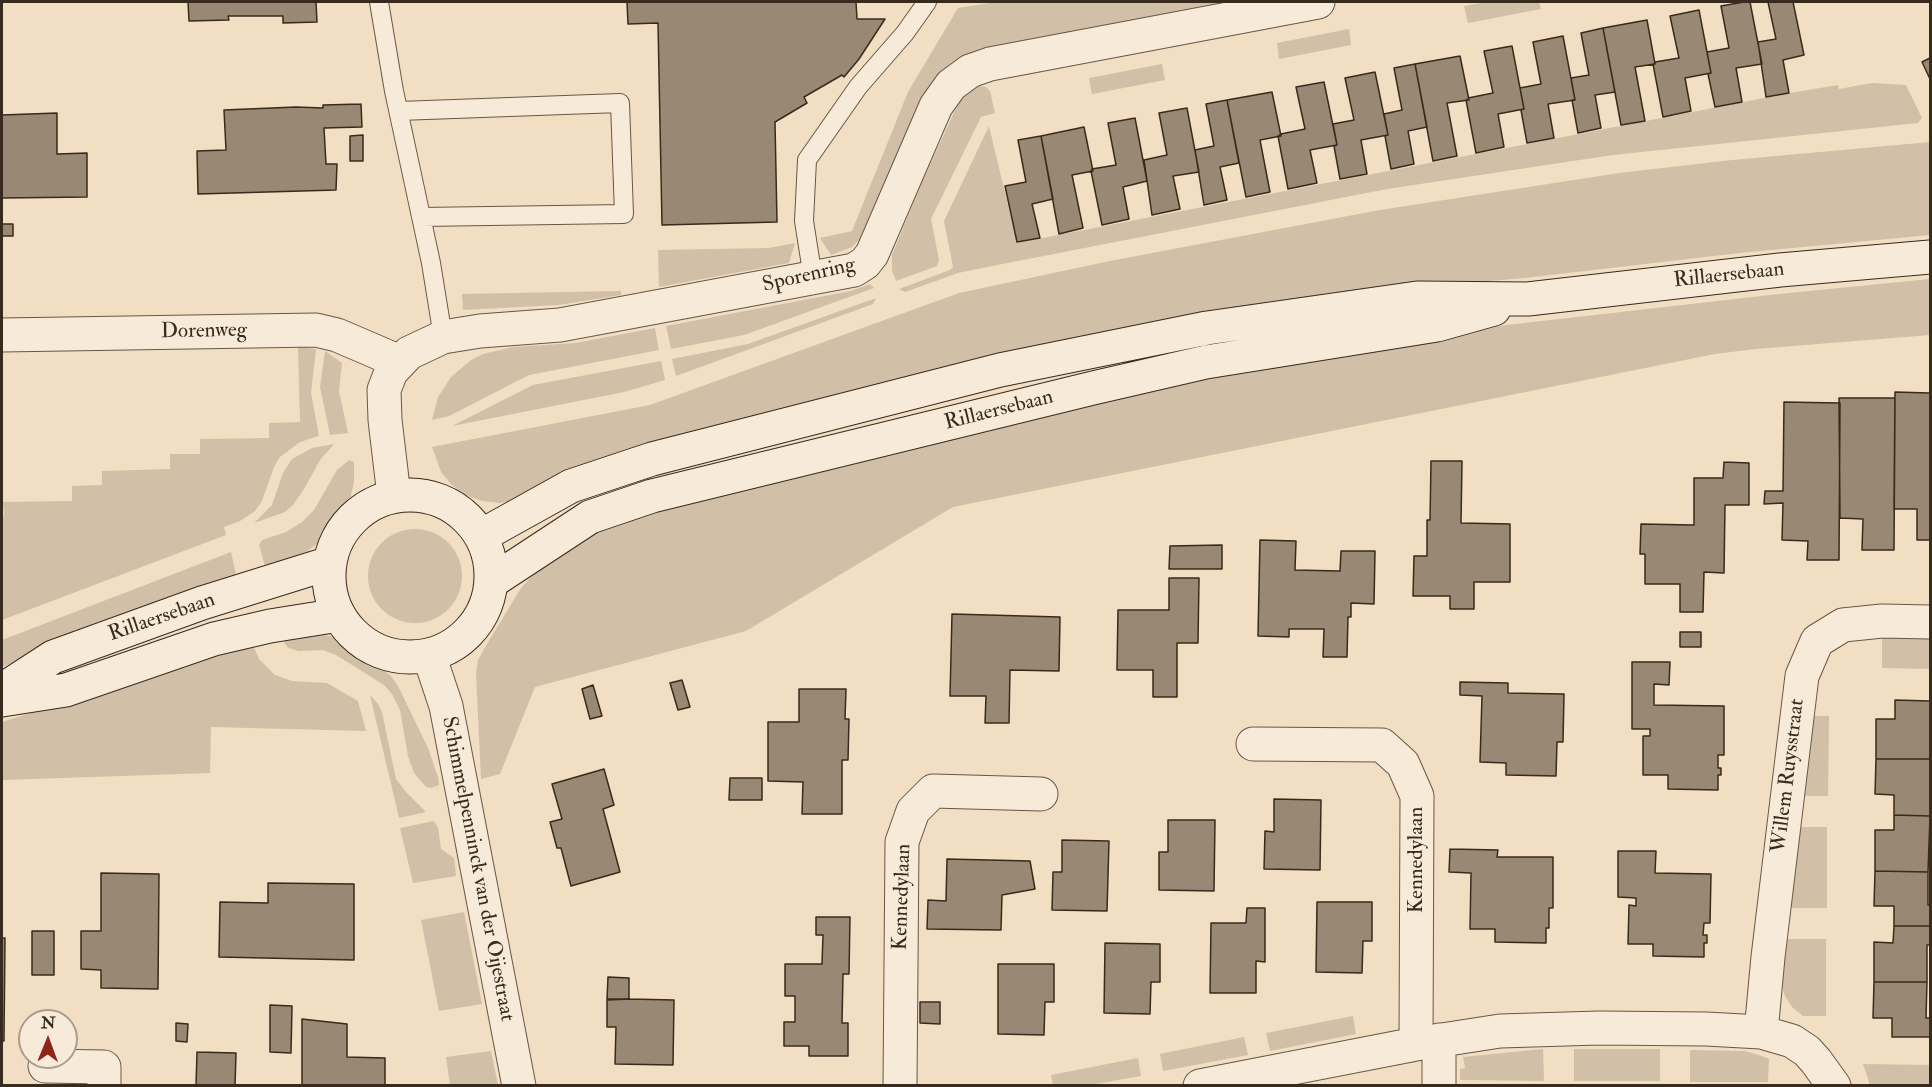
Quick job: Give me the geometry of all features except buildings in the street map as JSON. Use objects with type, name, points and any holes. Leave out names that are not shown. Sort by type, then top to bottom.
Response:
[{"type":"street","name":"Sporenring","points":[[394,496],[385,420],[384,390],[391,372],[409,353],[443,337],[480,331],[560,325],[854,270],[872,255],[936,106],[951,85],[970,71],[990,64],[1318,2]]},
{"type":"street","name":"Rillaersebaan","points":[[481,536],[571,486],[652,459],[1000,370],[1207,328],[1417,298],[1528,299],[1780,270],[1930,257]]},
{"type":"street","name":"Rillaersebaan","points":[[491,582],[590,517],[652,496],[1206,362],[1437,325],[1528,299]]},
{"type":"street","name":"Dorenweg","points":[[2,335],[316,330],[337,335],[400,362]]},
{"type":"street","points":[[415,495],[434,498],[453,507],[469,520],[481,536],[490,558],[491,582],[485,607],[472,628],[453,645],[429,655],[403,656],[378,650],[356,636],[339,615],[330,590],[330,563],[338,539],[352,519],[371,505],[394,496],[415,495]]},
{"type":"street","name":"Rillaersebaan","points":[[2,690],[53,657],[202,603],[330,563]]},
{"type":"street","name":"Rillaersebaan","points":[[2,700],[66,690],[214,639],[270,626],[339,615]]},
{"type":"street","name":"Willem Ruysstraat","points":[[1761,1032],[1802,676],[1817,641],[1843,625],[1882,621],[1930,622]]},
{"type":"street","name":"Schimmelpenninck van der Oijestraat","points":[[429,655],[446,706],[519,1086]]},
{"type":"street","name":"Kennedylaan","points":[[1253,744],[1382,745],[1403,764],[1417,796],[1427,1042],[1439,1086]]},
{"type":"street","name":"Kennedylaan","points":[[900,1086],[902,842],[913,811],[933,791],[1041,794]]},
{"type":"street","points":[[1200,1086],[1236,1082],[1427,1042],[1500,1031],[1599,1028],[1761,1032],[1792,1041],[1807,1051],[1833,1086]]},
{"type":"street","points":[[78,1067],[104,1067],[104,1086]]},
{"type":"lane","points":[[379,2],[443,337]]},
{"type":"lane","points":[[813,278],[804,221],[807,160],[858,87],[905,33],[927,2]]},
{"type":"lane","points":[[399,111],[620,103],[624,214],[421,217]]},
{"type":"shaded area","points":[[996,2],[1231,2],[984,48],[954,61],[937,75],[923,95],[862,237],[852,247],[831,255],[820,238],[852,231],[908,92],[958,8]]},
{"type":"shaded area","points":[[1487,2],[1539,2],[1541,9],[1468,23],[1464,6]]},
{"type":"shaded area","points":[[1349,29],[1351,45],[1279,59],[1277,43]]},
{"type":"shaded area","points":[[1162,64],[1165,80],[1092,94],[1089,78]]},
{"type":"shaded area","points":[[1872,83],[1906,85],[1922,118],[1918,123],[1613,155],[1387,189],[958,273],[905,292],[899,289],[953,267],[944,221],[989,126],[1017,243],[1790,93],[1838,85],[1839,89]]},
{"type":"shaded area","points":[[978,86],[986,87],[990,91],[995,113],[981,117],[931,219],[939,260],[937,266],[896,281],[892,270],[892,255],[922,182],[958,104],[965,95]]},
{"type":"shaded area","points":[[1930,142],[1930,235],[1443,285],[1141,328],[500,503],[482,501],[463,494],[441,472],[432,447],[650,405],[959,293],[1110,261],[1380,210],[1619,173]]},
{"type":"shaded area","points":[[795,243],[789,263],[659,287],[658,250],[769,248]]},
{"type":"shaded area","points":[[1930,279],[1930,335],[1715,354],[953,507],[746,631],[535,687],[500,774],[481,779],[476,674],[478,660],[521,588],[538,569],[612,521],[1129,390],[1480,328]]},
{"type":"shaded area","points":[[870,284],[874,288],[744,335],[671,349],[666,326],[851,291]]},
{"type":"shaded area","points":[[621,291],[621,295],[559,305],[463,310],[462,294]]},
{"type":"shaded area","points":[[876,298],[873,304],[676,376],[672,359],[748,344]]},
{"type":"shaded area","points":[[655,328],[659,350],[529,375],[449,416],[432,420],[438,397],[451,377],[471,360],[483,354],[513,347],[575,343]]},
{"type":"shaded area","points":[[298,347],[316,349],[311,393],[319,436],[300,442],[280,457],[262,501],[255,511],[240,521],[224,527],[226,535],[2,620],[3,502],[72,501],[72,486],[102,485],[102,471],[170,469],[170,454],[200,454],[200,439],[269,438],[269,423],[300,422]]},
{"type":"shaded area","points":[[325,351],[342,363],[339,391],[348,433],[330,435],[320,387]]},
{"type":"shaded area","points":[[661,361],[665,380],[624,392],[452,426],[533,385]]},
{"type":"shaded area","points":[[334,444],[320,460],[293,505],[285,512],[254,523],[272,505],[283,473],[292,459],[312,448]]},
{"type":"shaded area","points":[[349,460],[354,462],[354,482],[350,500],[338,521],[322,540],[306,552],[265,566],[259,545],[262,540],[286,532],[302,522],[314,510],[337,470]]},
{"type":"shaded area","points":[[415,529],[433,532],[448,543],[459,558],[462,576],[459,594],[448,609],[433,620],[415,623],[397,620],[382,609],[371,594],[368,576],[371,558],[382,543],[397,532]]},
{"type":"shaded area","points":[[231,552],[237,579],[2,667],[2,640]]},
{"type":"shaded area","points":[[316,633],[334,637],[390,675],[398,686],[428,748],[439,785],[426,787],[414,773],[408,756],[400,710],[392,694],[384,685],[336,655],[323,650],[299,651],[288,648],[283,638]]},
{"type":"shaded area","points":[[1882,636],[1930,636],[1930,669],[1882,668]]},
{"type":"shaded area","points":[[253,645],[259,659],[275,675],[292,681],[327,683],[358,701],[366,731],[211,727],[210,773],[2,780],[2,722],[162,666]]},
{"type":"shaded area","points":[[370,695],[382,712],[396,779],[426,812],[399,818]]},
{"type":"shaded area","points":[[1810,716],[1829,716],[1828,796],[1801,796]]},
{"type":"shaded area","points":[[434,821],[438,828],[441,849],[454,858],[456,876],[413,883],[400,828]]},
{"type":"shaded area","points":[[1798,827],[1827,827],[1827,908],[1788,908]]},
{"type":"shaded area","points":[[464,912],[482,1004],[439,1011],[421,920]]},
{"type":"shaded area","points":[[1785,939],[1826,939],[1826,1016],[1803,1016],[1792,1007],[1785,996],[1781,984]]},
{"type":"shaded area","points":[[1353,1016],[1356,1034],[1270,1051],[1266,1033]]},
{"type":"shaded area","points":[[1244,1037],[1248,1055],[1163,1071],[1160,1054]]},
{"type":"shaded area","points":[[1543,1049],[1544,1081],[1460,1080],[1460,1069],[1465,1068],[1463,1057]]},
{"type":"shaded area","points":[[1574,1049],[1660,1049],[1660,1081],[1574,1081]]},
{"type":"shaded area","points":[[1690,1050],[1745,1051],[1762,1056],[1769,1059],[1768,1082],[1690,1082]]},
{"type":"shaded area","points":[[491,1051],[498,1085],[450,1085],[446,1057]]},
{"type":"shaded area","points":[[1138,1058],[1141,1076],[1090,1085],[1053,1085],[1051,1075]]},
{"type":"shaded area","points":[[1863,1064],[1930,1065],[1930,1085],[1870,1085]]}]
